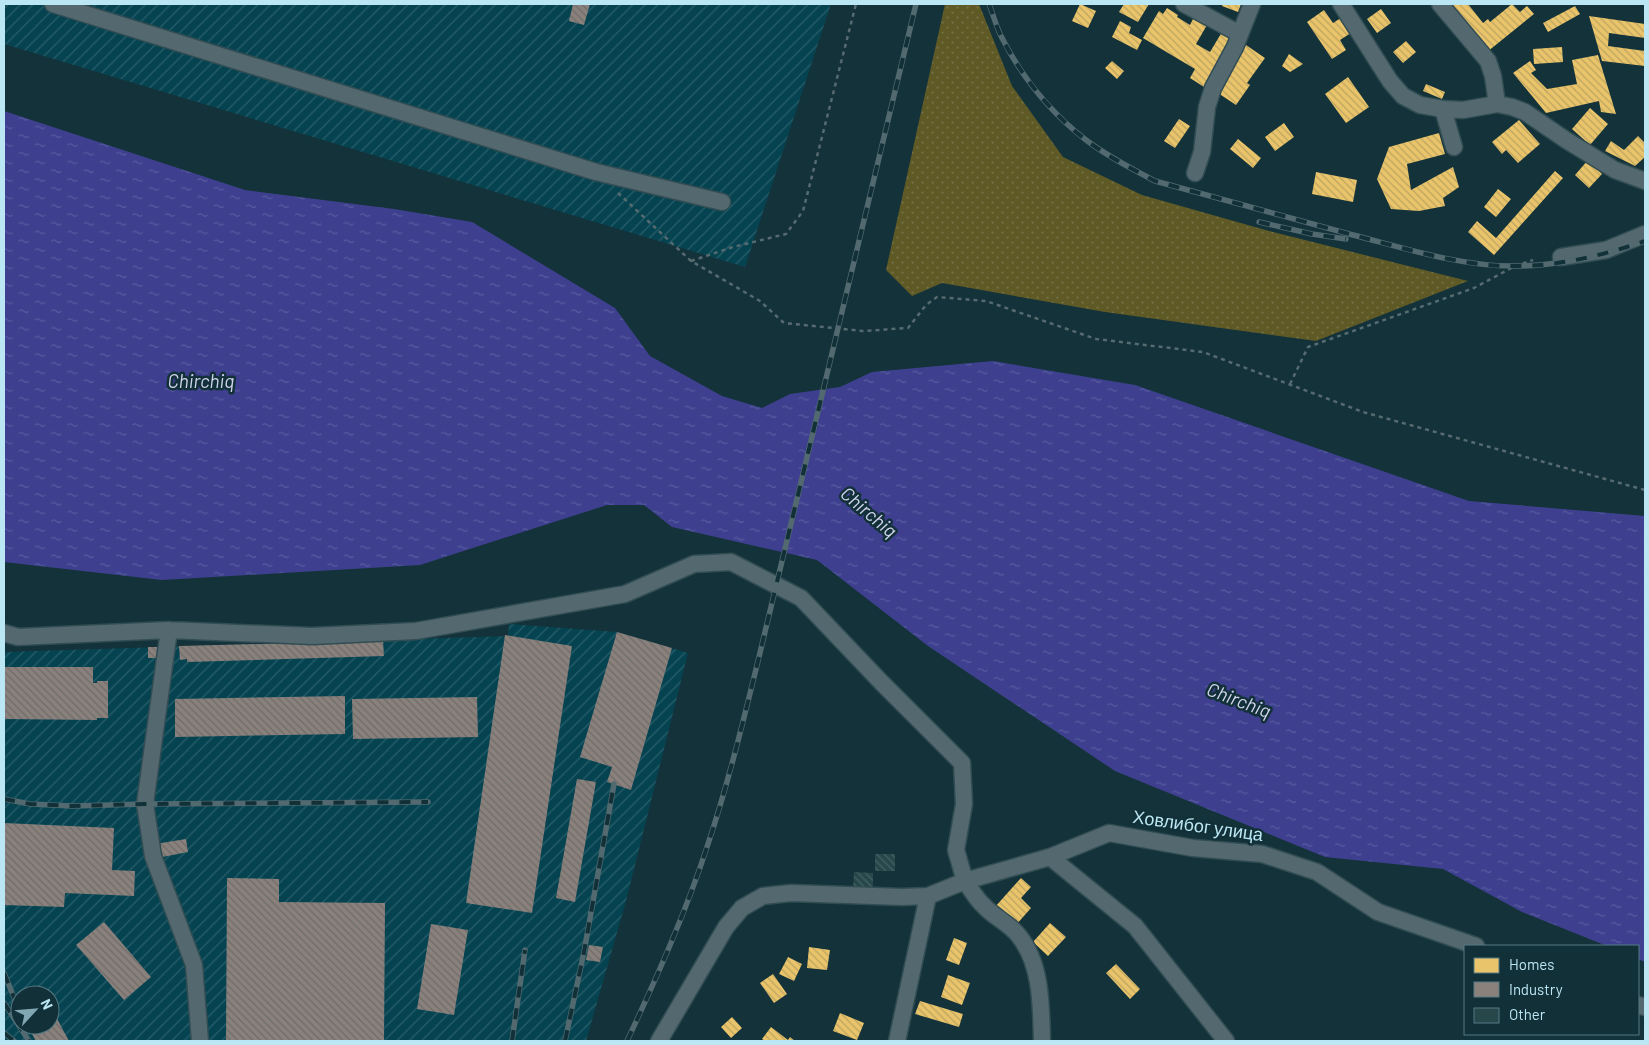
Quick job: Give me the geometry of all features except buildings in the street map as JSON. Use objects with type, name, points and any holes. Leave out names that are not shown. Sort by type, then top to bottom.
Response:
[{"type":"street","points":[[52,4],[596,172],[722,202]]},
{"type":"street","points":[[1184,4],[1240,34]]},
{"type":"street","points":[[1195,173],[1202,152],[1207,107],[1213,88],[1235,47],[1252,4]]},
{"type":"street","points":[[1341,4],[1390,81],[1404,96],[1420,105],[1443,109],[1463,110],[1497,104],[1525,112],[1615,170],[1642,175]]},
{"type":"street","points":[[1440,4],[1488,61],[1497,104]]},
{"type":"street","points":[[1443,109],[1454,147]]},
{"type":"street","points":[[1562,256],[1606,250],[1645,234]]},
{"type":"street","points":[[4,633],[18,637],[169,630],[312,636],[416,631],[625,594],[694,564],[731,562],[801,598],[962,763],[964,804],[956,850],[965,881],[983,905],[1019,936],[1030,956],[1038,983],[1042,1041]]},
{"type":"street","points":[[169,630],[145,804],[153,856],[194,965],[200,1041]]},
{"type":"street","name":"Ховлибог улица","points":[[659,1041],[726,927],[742,908],[763,896],[791,893],[902,897],[928,896],[965,881],[1050,858],[1109,833],[1193,848],[1262,854],[1316,872],[1378,912],[1473,945]]},
{"type":"street","points":[[1050,858],[1135,926],[1226,1041]]},
{"type":"street","points":[[897,1041],[928,896]]},
{"type":"path","points":[[691,261],[733,247],[786,234],[803,211],[856,4]]},
{"type":"path","points":[[618,193],[691,261],[760,301],[784,323],[863,331],[908,328],[926,305],[937,297],[986,301],[1096,339],[1203,352],[1363,412],[1645,490]]},
{"type":"path","points":[[1290,384],[1308,347],[1474,288],[1515,266],[1533,260]]},
{"type":"shaded area","points":[[4,4],[831,4],[745,267],[4,44]]},
{"type":"shaded area","points":[[945,4],[979,4],[1012,86],[1063,157],[1142,195],[1269,231],[1468,281],[1316,341],[1105,312],[942,283],[912,296],[886,270]]},
{"type":"shaded area","points":[[509,624],[617,632],[688,653],[626,901],[586,1041],[4,1041],[4,652],[508,636]]},
{"type":"water","name":"Chirchiq","points":[[4,111],[245,190],[394,209],[472,222],[615,308],[650,356],[722,396],[762,408],[790,394],[840,387],[872,372],[993,361],[1135,385],[1469,501],[1645,516],[1645,962],[1639,959],[1639,945],[1604,945],[1522,912],[1443,869],[1325,857],[1115,771],[928,646],[817,560],[672,527],[644,505],[607,505],[420,565],[162,580],[4,562]]},
{"type":"railway","points":[[627,1041],[681,919],[708,844],[729,776],[916,4]]},
{"type":"railway","points":[[989,4],[999,32],[1009,51],[1027,79],[1049,106],[1094,146],[1155,181],[1413,251],[1475,263],[1532,266],[1565,262],[1614,251],[1645,241]]},
{"type":"railway","points":[[1259,222],[1312,234],[1346,239]]},
{"type":"railway","points":[[565,1041],[584,952],[614,784]]},
{"type":"railway","points":[[4,799],[30,804],[72,806],[428,802]]},
{"type":"railway","points":[[512,1041],[525,950]]},
{"type":"railway","points":[[4,973],[10,988]]},
{"type":"railway","points":[[4,1003],[29,1041]]},
{"type":"railway","points":[[4,1033],[14,1041]]}]
